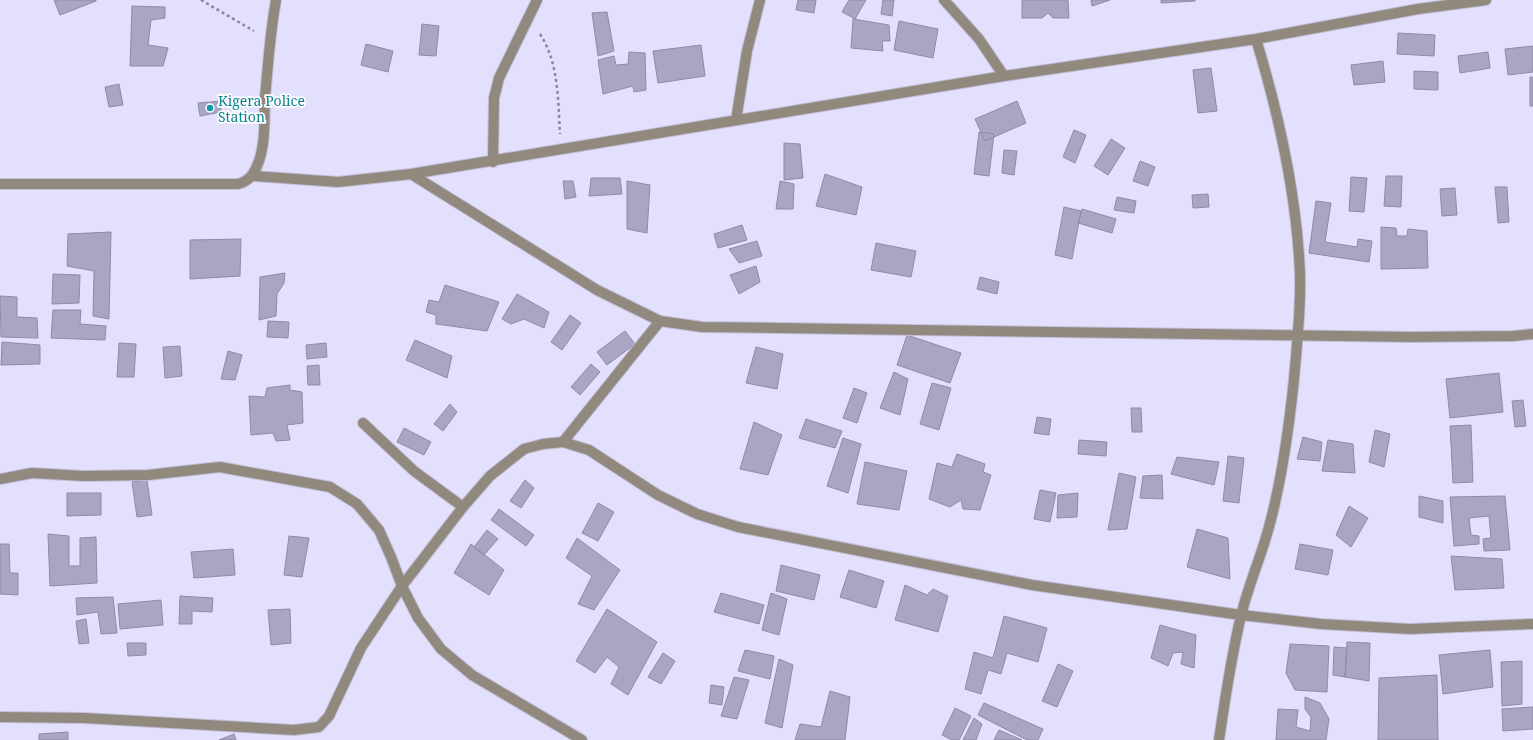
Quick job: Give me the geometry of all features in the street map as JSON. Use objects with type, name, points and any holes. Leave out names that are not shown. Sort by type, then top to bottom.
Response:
[{"type":"street","points":[[0,184],[238,184],[246,182],[252,176],[258,164],[262,142],[269,40],[276,0]]},
{"type":"street","points":[[493,162],[494,98],[507,60],[537,0]]},
{"type":"street","points":[[736,120],[747,51],[760,0]]},
{"type":"street","points":[[944,0],[979,39],[1004,76]]},
{"type":"street","points":[[252,176],[338,182],[411,174],[493,162],[1004,76],[1256,39],[1418,9],[1486,0]]},
{"type":"street","points":[[1219,740],[1241,615],[1269,527],[1280,474],[1289,421],[1298,335],[1300,275],[1295,220],[1284,142],[1271,89],[1256,39]]},
{"type":"street","points":[[411,174],[597,290],[660,321],[702,327],[1298,335],[1513,336],[1533,334]]},
{"type":"street","points":[[563,442],[660,321]]},
{"type":"street","points":[[363,423],[414,471],[463,507]]},
{"type":"street","points":[[0,717],[84,718],[294,730],[319,727],[329,716],[360,648],[402,586],[463,507],[490,476],[524,449],[543,444],[563,442],[589,450],[658,495],[697,514],[738,527],[1032,585],[1241,615],[1321,624],[1410,628],[1533,624]]},
{"type":"street","points":[[0,479],[32,472],[84,476],[148,475],[220,467],[330,487],[357,504],[379,530],[391,556],[402,586],[418,618],[441,649],[472,675],[582,740]]},
{"type":"path","points":[[201,0],[269,40]]},
{"type":"path","points":[[527,21],[547,45],[552,61],[557,89],[561,150]]},
{"type":"building","points":[[54,0],[96,0],[96,1],[60,15]]},
{"type":"building","points":[[798,0],[816,0],[814,13],[796,10]]},
{"type":"building","points":[[849,0],[866,0],[855,19],[842,12]]},
{"type":"building","points":[[883,0],[894,0],[892,16],[881,14]]},
{"type":"building","points":[[1022,0],[1068,0],[1069,18],[1053,18],[1048,13],[1042,18],[1022,18]]},
{"type":"building","points":[[1091,0],[1110,0],[1092,6]]},
{"type":"building","points":[[1161,0],[1195,0],[1195,1],[1161,3]]},
{"type":"building","points":[[132,6],[165,7],[165,18],[151,20],[148,45],[168,48],[163,66],[130,66]]},
{"type":"building","points":[[607,12],[614,51],[598,56],[592,13]]},
{"type":"building","points":[[853,19],[889,25],[890,41],[882,41],[883,51],[851,48]]},
{"type":"building","points":[[899,21],[938,29],[933,58],[894,50]]},
{"type":"building","points":[[422,24],[439,26],[436,56],[419,55]]},
{"type":"building","points":[[1398,33],[1435,35],[1434,56],[1397,54]]},
{"type":"building","points":[[366,44],[393,51],[388,72],[361,65]]},
{"type":"building","points":[[701,45],[705,76],[658,83],[653,51]]},
{"type":"building","points":[[1533,46],[1533,72],[1508,75],[1505,49]]},
{"type":"building","points":[[629,52],[645,53],[646,90],[634,92],[633,86],[603,94],[598,60],[614,56],[616,65],[628,64]]},
{"type":"building","points":[[1488,52],[1490,68],[1460,73],[1458,56]]},
{"type":"building","points":[[1383,61],[1385,82],[1354,85],[1351,65]]},
{"type":"building","points":[[1211,68],[1217,111],[1198,113],[1193,70]]},
{"type":"building","points":[[1414,71],[1438,72],[1438,90],[1414,89]]},
{"type":"building","points":[[1530,77],[1533,77],[1533,106],[1530,106]]},
{"type":"building","points":[[119,84],[123,105],[109,107],[105,87]]},
{"type":"building","name":"Kigera Police Station","points":[[221,101],[221,112],[200,116],[198,103]]},
{"type":"building","points":[[1017,101],[1026,123],[985,141],[975,119]]},
{"type":"building","points":[[1074,130],[1086,135],[1075,163],[1063,157]]},
{"type":"building","points":[[979,132],[994,134],[989,176],[974,174]]},
{"type":"building","points":[[1111,139],[1125,148],[1108,175],[1094,166]]},
{"type":"building","points":[[784,143],[800,144],[803,178],[784,180]]},
{"type":"building","points":[[1004,150],[1017,151],[1014,175],[1002,173]]},
{"type":"building","points":[[1140,161],[1155,167],[1148,186],[1133,181]]},
{"type":"building","points":[[825,174],[862,187],[856,215],[816,206]]},
{"type":"building","points":[[1386,176],[1402,176],[1401,207],[1384,206]]},
{"type":"building","points":[[1351,177],[1367,178],[1364,212],[1349,211]]},
{"type":"building","points":[[591,178],[620,178],[622,194],[589,196]]},
{"type":"building","points":[[563,181],[573,181],[576,197],[565,199]]},
{"type":"building","points":[[627,181],[650,185],[647,233],[627,229]]},
{"type":"building","points":[[780,181],[794,184],[793,209],[776,209]]},
{"type":"building","points":[[1495,187],[1507,187],[1509,222],[1498,223]]},
{"type":"building","points":[[1455,188],[1457,215],[1442,216],[1440,189]]},
{"type":"building","points":[[1208,194],[1209,207],[1193,208],[1192,195]]},
{"type":"building","points":[[1117,197],[1136,201],[1134,213],[1114,210]]},
{"type":"building","points":[[1316,201],[1331,203],[1325,242],[1357,247],[1358,239],[1372,241],[1369,262],[1309,253]]},
{"type":"building","points":[[1064,207],[1081,211],[1072,259],[1055,255]]},
{"type":"building","points":[[1082,209],[1116,219],[1112,233],[1078,223]]},
{"type":"building","points":[[742,225],[747,240],[718,248],[714,234]]},
{"type":"building","points":[[1381,227],[1396,228],[1397,236],[1407,236],[1408,229],[1427,231],[1428,268],[1381,269]]},
{"type":"building","points":[[111,232],[109,319],[93,316],[94,271],[67,266],[68,234]]},
{"type":"building","points":[[241,239],[240,276],[190,279],[190,240]]},
{"type":"building","points":[[757,241],[762,256],[739,263],[729,249]]},
{"type":"building","points":[[876,243],[916,251],[911,277],[871,270]]},
{"type":"building","points":[[756,266],[760,282],[739,294],[730,275]]},
{"type":"building","points":[[285,273],[284,283],[277,294],[276,316],[259,320],[260,277]]},
{"type":"building","points":[[53,274],[80,275],[79,303],[52,304]]},
{"type":"building","points":[[980,277],[999,282],[997,294],[977,289]]},
{"type":"building","points":[[445,285],[499,302],[487,331],[436,324],[436,315],[426,312],[429,300],[439,302]]},
{"type":"building","points":[[517,294],[549,312],[544,328],[524,319],[511,324],[502,319]]},
{"type":"building","points":[[0,296],[17,297],[17,317],[37,318],[38,338],[1,337]]},
{"type":"building","points":[[53,310],[81,310],[80,324],[106,326],[105,340],[51,338]]},
{"type":"building","points":[[570,315],[581,323],[562,350],[551,342]]},
{"type":"building","points":[[268,321],[289,322],[288,338],[267,337]]},
{"type":"building","points":[[625,331],[635,344],[607,365],[597,352]]},
{"type":"building","points":[[907,335],[961,353],[950,383],[897,365]]},
{"type":"building","points":[[415,340],[452,356],[447,378],[406,360]]},
{"type":"building","points":[[2,342],[40,345],[40,364],[1,365]]},
{"type":"building","points":[[119,343],[136,344],[134,377],[117,377]]},
{"type":"building","points":[[326,343],[327,357],[307,359],[306,345]]},
{"type":"building","points":[[180,346],[182,376],[165,378],[163,347]]},
{"type":"building","points":[[756,347],[783,354],[777,389],[746,383]]},
{"type":"building","points":[[228,351],[242,355],[235,380],[221,379]]},
{"type":"building","points":[[591,364],[600,372],[580,395],[571,387]]},
{"type":"building","points":[[319,365],[320,385],[308,385],[307,366]]},
{"type":"building","points":[[894,372],[908,379],[900,415],[880,408]]},
{"type":"building","points":[[1499,373],[1503,412],[1450,418],[1446,379]]},
{"type":"building","points":[[932,383],[951,388],[939,430],[920,424]]},
{"type":"building","points":[[290,385],[290,390],[302,392],[303,423],[287,425],[290,440],[276,441],[273,433],[251,435],[249,396],[265,397],[267,388]]},
{"type":"building","points":[[854,388],[867,393],[857,423],[843,418]]},
{"type":"building","points":[[1523,400],[1526,426],[1515,427],[1512,401]]},
{"type":"building","points":[[450,404],[457,412],[443,431],[434,424]]},
{"type":"building","points":[[1131,408],[1141,408],[1142,432],[1132,432]]},
{"type":"building","points":[[1037,417],[1051,419],[1049,435],[1034,433]]},
{"type":"building","points":[[806,419],[842,431],[835,448],[799,438]]},
{"type":"building","points":[[754,422],[782,435],[768,475],[740,469]]},
{"type":"building","points":[[1471,425],[1473,482],[1453,483],[1450,426]]},
{"type":"building","points":[[404,428],[431,442],[424,455],[397,442]]},
{"type":"building","points":[[1375,430],[1390,434],[1384,467],[1369,462]]},
{"type":"building","points":[[1303,437],[1322,442],[1320,461],[1297,459]]},
{"type":"building","points":[[843,438],[861,444],[848,493],[827,486]]},
{"type":"building","points":[[1079,440],[1107,442],[1106,456],[1078,454]]},
{"type":"building","points":[[1328,440],[1353,444],[1355,473],[1322,471]]},
{"type":"building","points":[[957,454],[985,464],[983,472],[991,475],[980,510],[963,509],[961,500],[950,507],[929,499],[937,463],[952,467]]},
{"type":"building","points":[[1228,456],[1244,458],[1239,503],[1223,501]]},
{"type":"building","points":[[1177,457],[1219,462],[1214,485],[1171,474]]},
{"type":"building","points":[[865,462],[907,471],[899,510],[857,504]]},
{"type":"building","points":[[1119,473],[1136,477],[1127,529],[1108,530]]},
{"type":"building","points":[[1162,475],[1163,499],[1140,498],[1143,476]]},
{"type":"building","points":[[147,480],[152,515],[137,517],[132,482]]},
{"type":"building","points":[[525,480],[534,488],[521,508],[510,501]]},
{"type":"building","points":[[1040,490],[1056,493],[1050,522],[1034,519]]},
{"type":"building","points":[[67,493],[101,493],[101,515],[67,516]]},
{"type":"building","points":[[1078,493],[1077,517],[1057,518],[1058,495]]},
{"type":"building","points":[[1419,496],[1443,501],[1443,523],[1419,517]]},
{"type":"building","points":[[1505,496],[1510,550],[1484,551],[1483,539],[1491,538],[1489,516],[1469,518],[1471,535],[1479,536],[1479,544],[1454,546],[1450,497]]},
{"type":"building","points":[[598,503],[614,512],[598,541],[582,533]]},
{"type":"building","points":[[1349,506],[1368,518],[1351,547],[1336,535]]},
{"type":"building","points":[[499,509],[534,535],[526,546],[491,520]]},
{"type":"building","points":[[1197,529],[1228,538],[1230,579],[1187,567]]},
{"type":"building","points":[[487,530],[498,539],[484,555],[474,547]]},
{"type":"building","points":[[48,534],[69,536],[69,566],[80,566],[80,538],[96,537],[97,583],[50,586]]},
{"type":"building","points":[[289,536],[309,538],[302,577],[284,575]]},
{"type":"building","points":[[577,538],[620,570],[594,610],[578,604],[592,576],[566,558]]},
{"type":"building","points":[[0,544],[9,544],[10,573],[18,573],[18,595],[0,594]]},
{"type":"building","points":[[471,544],[504,570],[489,595],[454,573]]},
{"type":"building","points":[[1300,544],[1333,550],[1328,575],[1295,569]]},
{"type":"building","points":[[233,549],[235,575],[194,578],[191,552]]},
{"type":"building","points":[[1451,556],[1502,559],[1504,588],[1455,590]]},
{"type":"building","points":[[781,565],[820,575],[814,600],[776,591]]},
{"type":"building","points":[[849,570],[884,581],[876,608],[840,597]]},
{"type":"building","points":[[905,585],[927,595],[933,589],[948,596],[938,632],[895,620]]},
{"type":"building","points":[[721,593],[764,605],[759,624],[714,612]]},
{"type":"building","points":[[771,593],[787,599],[779,635],[762,630]]},
{"type":"building","points":[[180,596],[213,598],[212,612],[192,611],[192,624],[179,624]]},
{"type":"building","points":[[113,597],[117,633],[101,634],[98,612],[77,615],[76,598]]},
{"type":"building","points":[[161,600],[163,625],[120,629],[118,604]]},
{"type":"building","points":[[290,609],[291,643],[271,645],[268,610]]},
{"type":"building","points":[[607,609],[657,642],[628,695],[611,684],[619,667],[607,657],[595,673],[576,661]]},
{"type":"building","points":[[1004,616],[1047,628],[1038,662],[1007,653],[1001,674],[988,670],[981,694],[965,689],[974,652],[993,658]]},
{"type":"building","points":[[86,619],[89,643],[79,644],[76,621]]},
{"type":"building","points":[[1160,625],[1196,635],[1194,668],[1181,664],[1183,652],[1173,653],[1168,666],[1151,658]]},
{"type":"building","points":[[1347,642],[1370,643],[1369,681],[1345,677]]},
{"type":"building","points":[[127,643],[146,643],[146,655],[128,656]]},
{"type":"building","points":[[1290,644],[1329,646],[1327,692],[1295,690],[1286,673]]},
{"type":"building","points":[[1334,647],[1347,648],[1345,677],[1333,675]]},
{"type":"building","points":[[745,650],[774,656],[770,679],[738,671]]},
{"type":"building","points":[[1490,650],[1493,687],[1443,694],[1439,655]]},
{"type":"building","points":[[663,653],[675,661],[661,684],[648,677]]},
{"type":"building","points":[[779,659],[793,665],[782,728],[765,723]]},
{"type":"building","points":[[1522,661],[1522,704],[1502,706],[1501,662]]},
{"type":"building","points":[[1058,664],[1073,671],[1057,707],[1042,701]]},
{"type":"building","points":[[1437,675],[1438,740],[1378,740],[1379,678]]},
{"type":"building","points":[[734,677],[749,680],[737,719],[721,716]]},
{"type":"building","points":[[711,685],[724,687],[722,705],[709,703]]},
{"type":"building","points":[[830,691],[850,697],[845,740],[795,740],[800,724],[821,727]]},
{"type":"building","points":[[1305,697],[1320,703],[1329,719],[1326,740],[1276,740],[1278,709],[1298,710],[1296,727],[1310,731],[1311,717],[1305,709]]},
{"type":"building","points":[[984,703],[1043,729],[1038,740],[1027,740],[978,715]]},
{"type":"building","points":[[1533,707],[1533,729],[1503,731],[1502,709]]},
{"type":"building","points":[[955,708],[971,716],[959,740],[952,740],[942,735]]},
{"type":"building","points":[[974,718],[982,724],[976,740],[963,740]]},
{"type":"building","points":[[999,730],[1022,740],[994,740]]},
{"type":"building","points":[[68,732],[68,740],[39,740],[39,734]]},
{"type":"building","points":[[234,734],[236,740],[219,740]]},
{"type":"place","name":"Kigera Police Station","points":[[210,108]]}]
